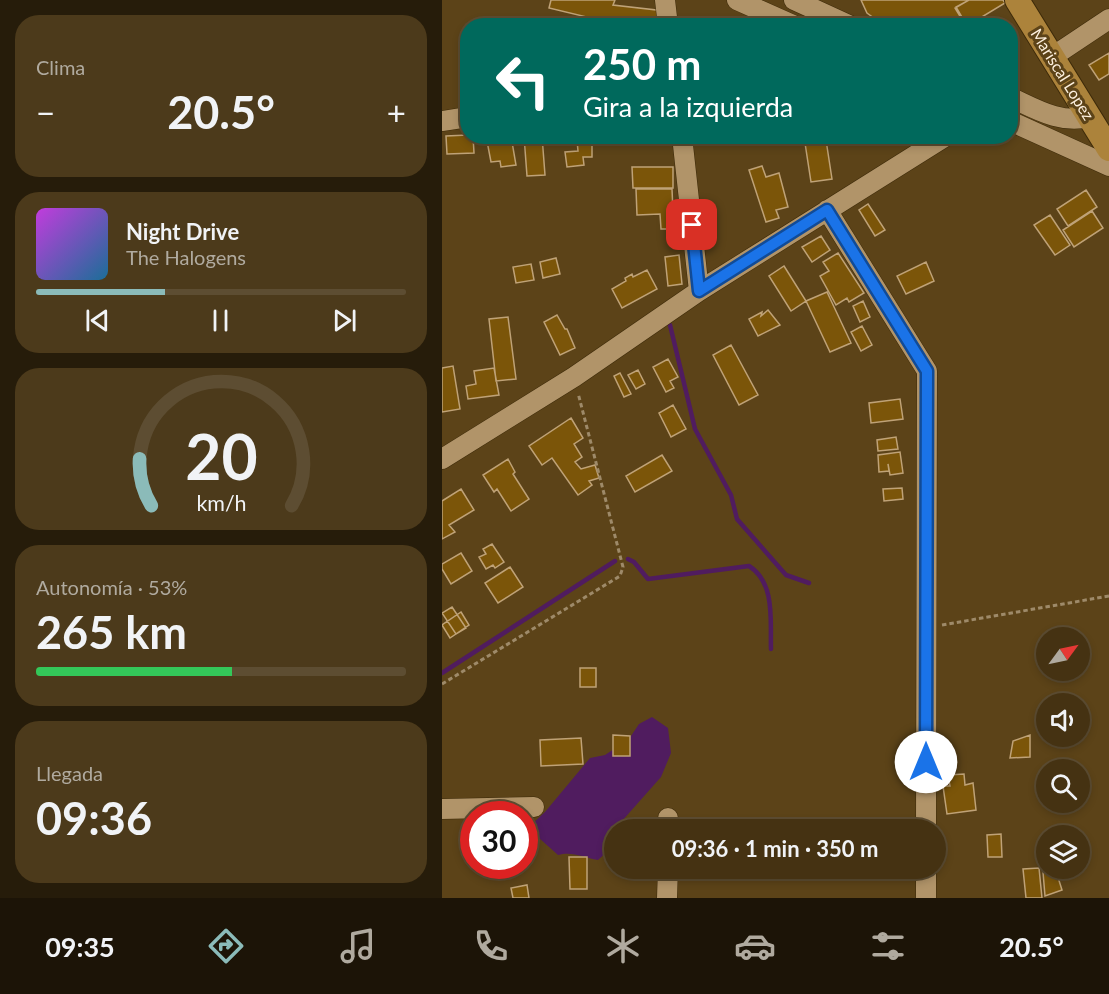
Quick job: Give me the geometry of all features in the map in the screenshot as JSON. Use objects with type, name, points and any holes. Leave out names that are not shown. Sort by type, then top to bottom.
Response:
[{"type":"main road","name":"Mariscal Lopez","points":[[1017,0],[1108,149]]},
{"type":"street","points":[[665,0],[667,18]]},
{"type":"street","points":[[737,0],[777,18]]},
{"type":"street","points":[[794,0],[833,18]]},
{"type":"street","points":[[1052,57],[1108,19]]},
{"type":"street","points":[[1018,101],[1056,118],[1076,120],[1089,117]]},
{"type":"street","points":[[442,121],[460,118]]},
{"type":"street","points":[[1018,125],[1108,166]]},
{"type":"street","points":[[683,144],[699,291]]},
{"type":"street","points":[[442,459],[574,377],[699,291],[933,144]]},
{"type":"street","points":[[827,210],[927,371],[926,819]]},
{"type":"street","points":[[442,809],[460,809]]},
{"type":"street","points":[[667,898],[668,879]]},
{"type":"street","points":[[926,879],[926,898]]},
{"type":"path","points":[[442,684],[620,576],[623,567],[574,377]]},
{"type":"path","points":[[927,627],[1108,596]]},
{"type":"shaded area","points":[[652,717],[668,728],[671,753],[661,777],[624,819],[604,819],[604,854],[598,860],[573,854],[558,855],[538,838],[538,818],[590,758],[605,755],[629,739],[639,724]]},
{"type":"building","points":[[551,0],[615,0],[613,5],[665,11],[665,18],[591,18],[549,8]]},
{"type":"building","points":[[861,0],[969,0],[955,8],[961,18],[874,18],[867,13]]},
{"type":"building","points":[[969,0],[1003,0],[1005,3],[980,18],[962,18],[956,7]]},
{"type":"building","points":[[1109,53],[1109,74],[1099,80],[1089,65]]},
{"type":"building","points":[[460,135],[460,144],[473,144],[474,153],[447,154],[446,136]]},
{"type":"building","points":[[488,144],[512,144],[516,165],[501,167],[500,161],[491,162]]},
{"type":"building","points":[[525,144],[543,144],[545,175],[527,176]]},
{"type":"building","points":[[577,144],[592,144],[592,157],[583,157],[584,165],[567,167],[565,152],[578,151]]},
{"type":"building","points":[[805,144],[827,144],[832,179],[811,182]]},
{"type":"building","points":[[762,166],[766,177],[779,173],[788,207],[776,210],[779,218],[766,222],[749,170]]},
{"type":"building","points":[[632,167],[673,167],[673,188],[633,188]]},
{"type":"building","points":[[636,189],[672,189],[673,212],[678,212],[679,229],[661,229],[660,214],[637,215]]},
{"type":"building","points":[[1086,190],[1097,207],[1068,226],[1057,209]]},
{"type":"building","points":[[868,204],[885,230],[875,236],[859,210]]},
{"type":"building","points":[[1092,211],[1103,228],[1074,247],[1063,230]]},
{"type":"building","points":[[1050,215],[1070,245],[1055,255],[1034,225]]},
{"type":"building","points":[[821,236],[830,250],[812,262],[802,247]]},
{"type":"building","points":[[838,253],[864,293],[849,302],[847,298],[836,305],[820,276],[829,271],[823,262]]},
{"type":"building","points":[[679,255],[682,284],[668,286],[665,257]]},
{"type":"building","points":[[556,258],[560,274],[543,278],[540,262]]},
{"type":"building","points":[[926,262],[934,281],[906,294],[897,276]]},
{"type":"building","points":[[531,264],[534,280],[516,283],[513,267]]},
{"type":"building","points":[[784,266],[806,301],[791,311],[769,276]]},
{"type":"building","points":[[647,270],[657,289],[622,308],[612,289],[626,281],[625,278],[632,274],[633,277]]},
{"type":"building","points":[[827,292],[851,343],[830,352],[806,301]]},
{"type":"building","points":[[863,301],[870,317],[860,322],[853,306]]},
{"type":"building","points":[[768,310],[780,325],[758,336],[749,319],[762,312],[761,316]]},
{"type":"building","points":[[557,315],[567,329],[575,348],[560,355],[544,322]]},
{"type":"building","points":[[508,317],[516,379],[496,381],[489,319]]},
{"type":"building","points":[[862,326],[872,345],[861,351],[851,332]]},
{"type":"building","points":[[731,345],[758,395],[739,405],[713,355]]},
{"type":"building","points":[[668,359],[678,377],[670,381],[674,388],[666,392],[653,367]]},
{"type":"building","points":[[453,366],[460,409],[442,412],[442,368]]},
{"type":"building","points":[[494,368],[499,395],[468,399],[466,386],[476,384],[474,371]]},
{"type":"building","points":[[638,370],[645,384],[636,389],[628,375]]},
{"type":"building","points":[[620,373],[631,394],[624,397],[614,376]]},
{"type":"building","points":[[900,399],[903,419],[871,423],[869,403]]},
{"type":"building","points":[[673,405],[686,429],[671,437],[659,413]]},
{"type":"building","points":[[571,418],[583,438],[574,444],[582,457],[575,462],[581,469],[595,465],[599,478],[589,481],[592,485],[578,495],[552,458],[542,465],[529,446]]},
{"type":"building","points":[[896,437],[898,449],[878,451],[877,440]]},
{"type":"building","points":[[900,452],[903,473],[890,475],[888,464],[889,471],[879,472],[878,455]]},
{"type":"building","points":[[662,455],[672,471],[635,492],[626,476]]},
{"type":"building","points":[[508,459],[515,472],[513,474],[529,499],[511,511],[497,489],[494,492],[483,475]]},
{"type":"building","points":[[902,488],[903,499],[884,501],[883,489]]},
{"type":"building","points":[[461,489],[474,510],[449,525],[455,532],[442,539],[442,501]]},
{"type":"building","points":[[492,544],[504,562],[495,568],[493,565],[486,569],[479,557],[486,554],[483,549]]},
{"type":"building","points":[[461,553],[472,571],[451,584],[442,569],[442,564]]},
{"type":"building","points":[[510,567],[523,587],[498,603],[485,583]]},
{"type":"building","points":[[452,607],[466,628],[456,634],[442,613]]},
{"type":"building","points":[[461,612],[469,625],[450,638],[442,625]]},
{"type":"building","points":[[580,668],[596,668],[596,687],[580,687]]},
{"type":"building","points":[[613,735],[630,736],[630,756],[613,756]]},
{"type":"building","points":[[1030,735],[1030,757],[1010,758],[1013,741]]},
{"type":"building","points":[[581,738],[583,764],[541,766],[540,740]]},
{"type":"building","points":[[964,774],[965,785],[973,783],[976,810],[947,814],[943,786],[950,786],[948,775]]},
{"type":"building","points":[[1001,834],[1002,857],[988,857],[987,835]]},
{"type":"building","points":[[569,857],[587,857],[587,889],[570,889]]},
{"type":"building","points":[[1036,868],[1036,879],[1040,879],[1042,898],[1026,898],[1023,869]]},
{"type":"building","points":[[1044,879],[1059,879],[1062,890],[1045,896]]},
{"type":"building","points":[[527,885],[529,898],[513,898],[511,888]]},
{"type":"waterway","points":[[670,325],[695,429],[731,495],[737,519],[786,575],[809,583]]},
{"type":"waterway","points":[[628,559],[634,562],[648,579],[749,566],[758,573],[768,593],[771,615],[771,649]]},
{"type":"waterway","points":[[442,673],[615,561]]},
{"type":"route","points":[[692,225],[699,291],[827,210],[927,371],[926,762]]}]
